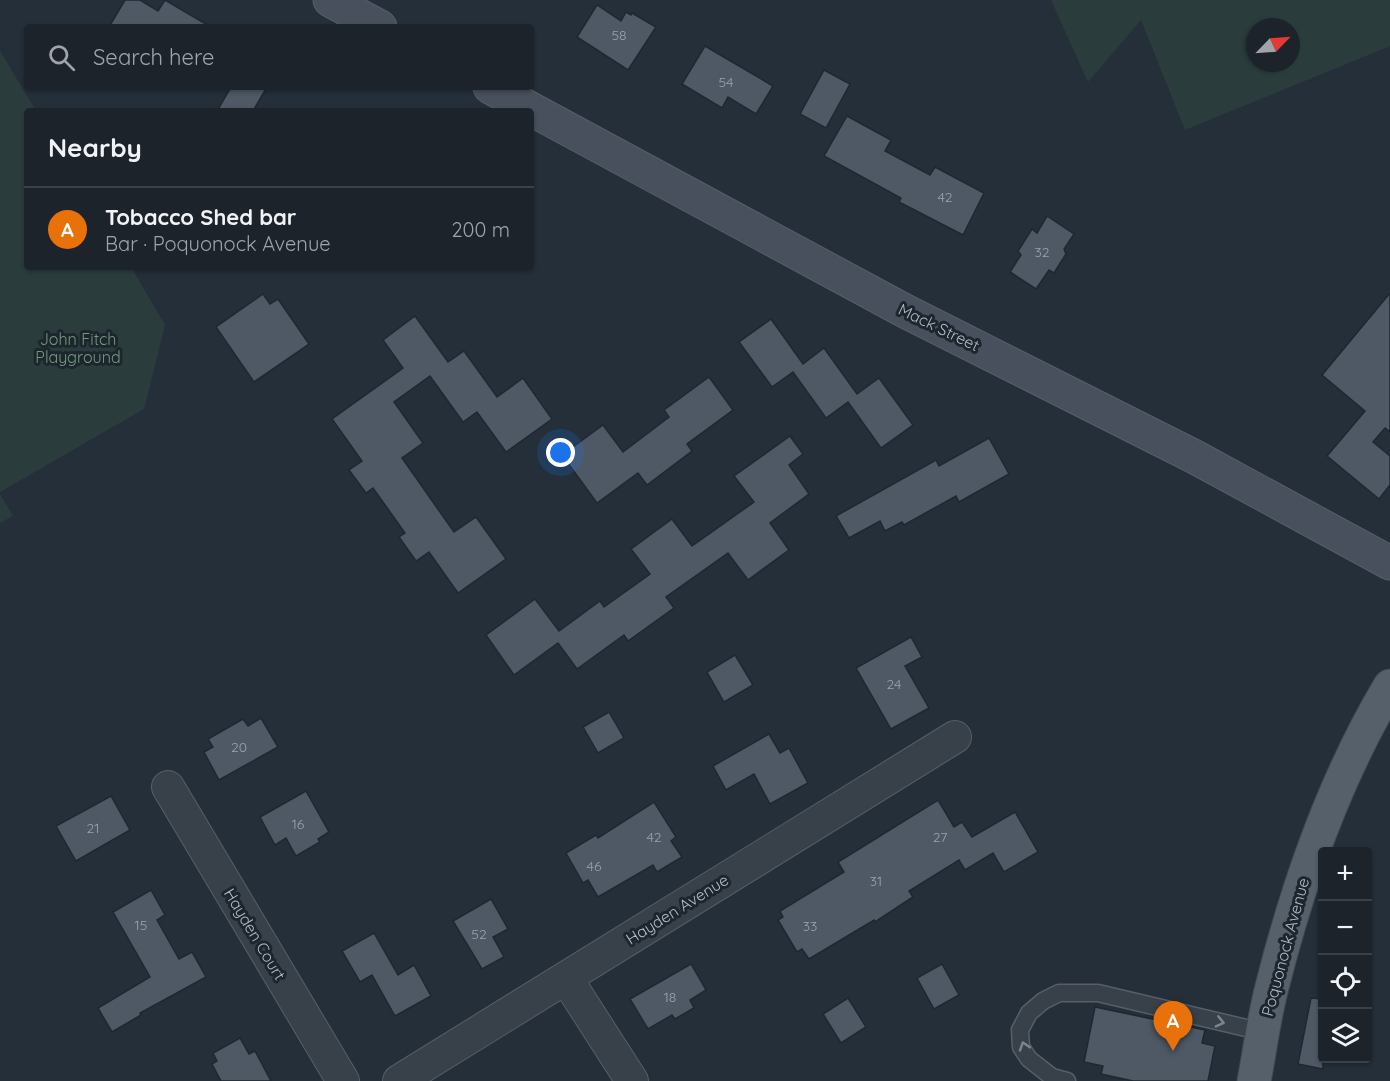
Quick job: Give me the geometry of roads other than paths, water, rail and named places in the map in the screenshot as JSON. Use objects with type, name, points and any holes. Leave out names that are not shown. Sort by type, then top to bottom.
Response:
[{"type":"main road","name":"Poquonock Avenue","points":[[1254,1081],[1271,988],[1311,853],[1366,727],[1390,686]]},
{"type":"street","points":[[330,0],[374,24]]},
{"type":"street","name":"Mack Street","points":[[496,90],[529,108]]},
{"type":"street","name":"Mack Street","points":[[534,111],[905,311],[1195,457],[1390,563]]},
{"type":"street","name":"Hayden Avenue","points":[[399,1081],[955,737]]},
{"type":"street","name":"Hayden Court","points":[[168,787],[343,1081]]},
{"type":"street","points":[[566,978],[632,1081]]},
{"type":"lane","points":[[1067,1081],[1052,1077],[1029,1059],[1021,1047],[1020,1030],[1029,1013],[1043,1001],[1059,993],[1098,993],[1263,1032]]},
{"type":"place","name":"Tobacco Shed bar","points":[[1173,1051]]},
{"type":"park label","name":"John Fitch Playground","points":[[78,348]]}]
